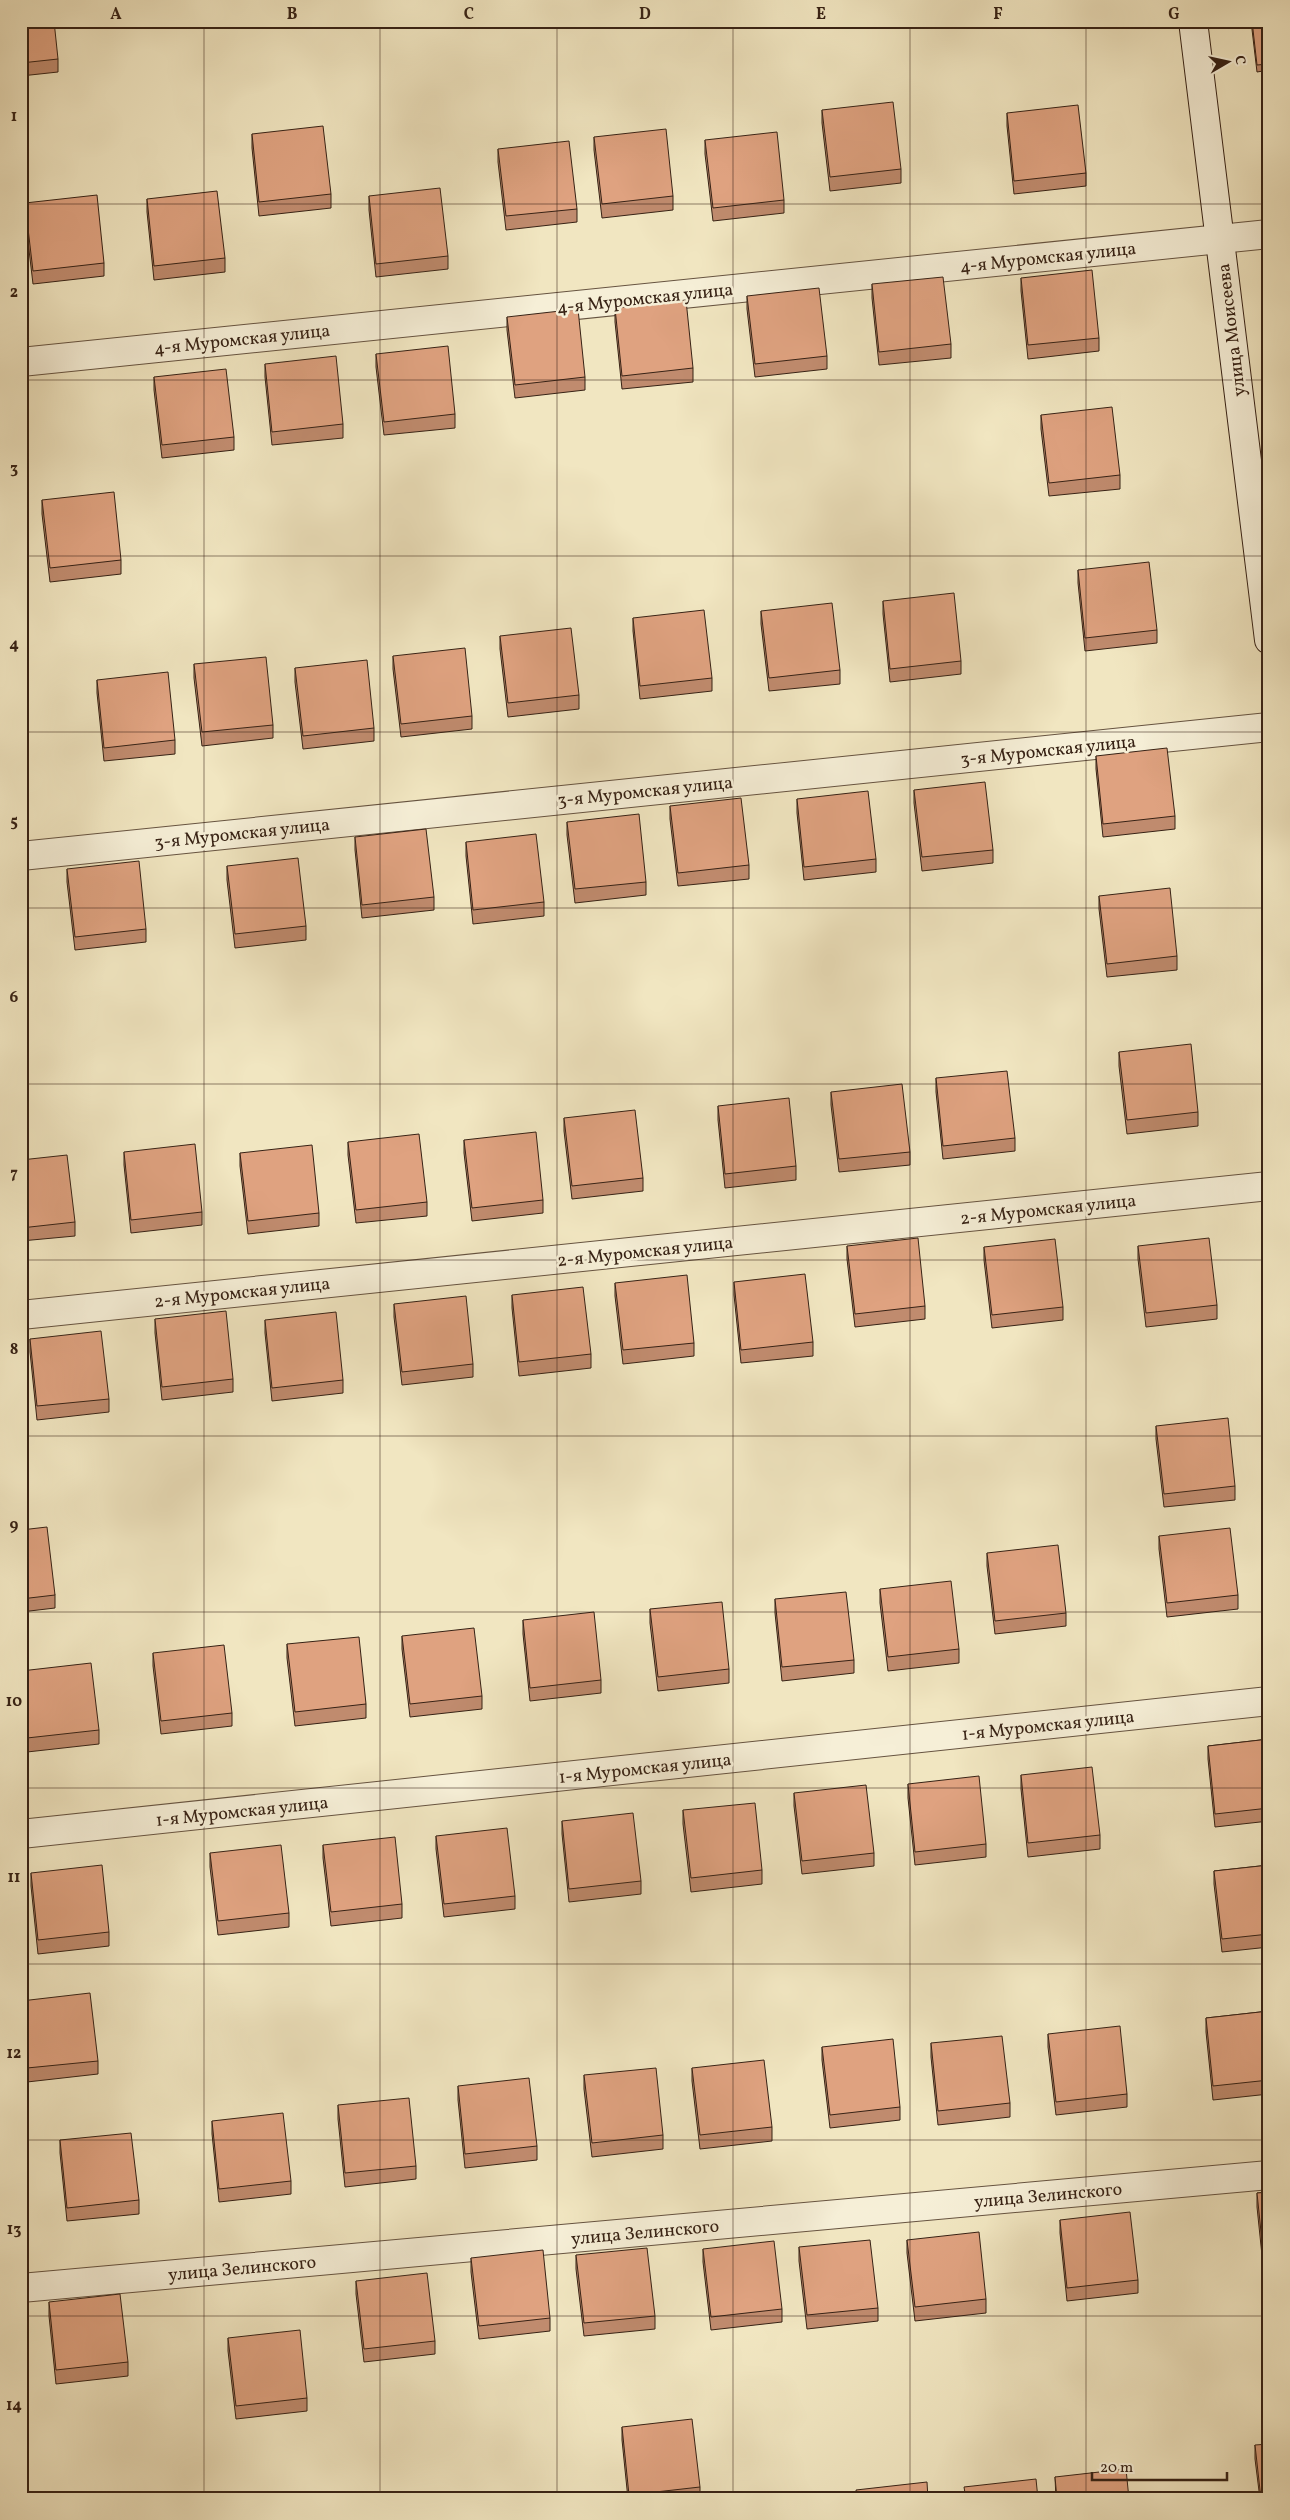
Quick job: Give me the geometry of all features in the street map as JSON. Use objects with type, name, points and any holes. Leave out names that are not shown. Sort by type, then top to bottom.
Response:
[{"type":"street","name":"улица Моисеева","points":[[1193,21],[1269,640]]},
{"type":"street","name":"4-я Муромская улица","points":[[21,362],[1269,234]]},
{"type":"street","name":"3-я Муромская улица","points":[[21,856],[1269,727]]},
{"type":"street","name":"2-я Муромская улица","points":[[21,1315],[1269,1186]]},
{"type":"street","name":"1-я Муромская улица","points":[[21,1834],[1269,1701]]},
{"type":"street","name":"улица Зелинского","points":[[21,2288],[1269,2175]]},
{"type":"building","points":[[21,21],[54,21],[58,59],[21,63]]},
{"type":"building","points":[[1252,21],[1269,21],[1269,64],[1257,65]]},
{"type":"building","points":[[1269,73],[1269,113],[1265,74]]},
{"type":"building","points":[[893,102],[901,169],[830,177],[822,110]]},
{"type":"building","points":[[1078,105],[1086,173],[1014,181],[1007,113]]},
{"type":"building","points":[[323,126],[331,194],[259,202],[252,134]]},
{"type":"building","points":[[666,129],[673,196],[602,204],[594,137]]},
{"type":"building","points":[[777,132],[784,200],[713,208],[705,140]]},
{"type":"building","points":[[569,141],[577,209],[506,216],[498,149]]},
{"type":"building","points":[[440,188],[448,256],[376,264],[369,196]]},
{"type":"building","points":[[217,191],[225,258],[154,266],[147,199]]},
{"type":"building","points":[[97,195],[104,263],[33,271],[25,203]]},
{"type":"building","points":[[1092,270],[1099,338],[1028,345],[1021,278]]},
{"type":"building","points":[[943,277],[951,344],[879,352],[872,284]]},
{"type":"building","points":[[819,288],[827,356],[755,364],[747,296]]},
{"type":"building","points":[[686,300],[693,368],[622,376],[615,308]]},
{"type":"building","points":[[578,309],[585,377],[515,385],[507,317]]},
{"type":"building","points":[[448,346],[455,414],[384,422],[376,354]]},
{"type":"building","points":[[336,356],[343,424],[272,432],[265,364]]},
{"type":"building","points":[[226,369],[234,437],[162,445],[154,377]]},
{"type":"building","points":[[1112,407],[1120,475],[1049,483],[1041,415]]},
{"type":"building","points":[[114,492],[121,560],[50,568],[42,500]]},
{"type":"building","points":[[1149,562],[1157,630],[1085,638],[1078,570]]},
{"type":"building","points":[[954,593],[961,661],[890,669],[883,601]]},
{"type":"building","points":[[832,603],[840,670],[769,678],[761,611]]},
{"type":"building","points":[[704,610],[712,678],[640,686],[633,618]]},
{"type":"building","points":[[571,628],[579,695],[508,703],[500,636]]},
{"type":"building","points":[[465,648],[472,716],[401,724],[393,656]]},
{"type":"building","points":[[266,657],[273,725],[202,732],[194,664]]},
{"type":"building","points":[[367,660],[374,728],[303,736],[295,668]]},
{"type":"building","points":[[168,672],[175,740],[104,748],[97,680]]},
{"type":"building","points":[[1167,748],[1175,816],[1103,824],[1096,756]]},
{"type":"building","points":[[985,782],[993,850],[922,857],[914,790]]},
{"type":"building","points":[[868,791],[876,859],[804,867],[797,799]]},
{"type":"building","points":[[741,798],[749,865],[678,873],[670,806]]},
{"type":"building","points":[[639,814],[646,882],[575,889],[567,822]]},
{"type":"building","points":[[426,829],[434,897],[362,905],[355,837]]},
{"type":"building","points":[[536,834],[544,902],[473,910],[466,842]]},
{"type":"building","points":[[298,858],[306,926],[235,934],[227,866]]},
{"type":"building","points":[[139,861],[146,929],[75,937],[67,869]]},
{"type":"building","points":[[1170,888],[1177,956],[1107,964],[1099,896]]},
{"type":"building","points":[[1191,1044],[1198,1112],[1127,1120],[1119,1052]]},
{"type":"building","points":[[1007,1071],[1015,1138],[943,1146],[936,1078]]},
{"type":"building","points":[[902,1084],[910,1152],[839,1159],[831,1092]]},
{"type":"building","points":[[789,1098],[796,1166],[725,1174],[718,1106]]},
{"type":"building","points":[[635,1110],[643,1178],[572,1186],[564,1118]]},
{"type":"building","points":[[536,1132],[543,1200],[472,1208],[464,1140]]},
{"type":"building","points":[[419,1134],[427,1202],[356,1210],[348,1142]]},
{"type":"building","points":[[195,1144],[202,1212],[131,1220],[124,1152]]},
{"type":"building","points":[[312,1145],[319,1213],[248,1221],[240,1153]]},
{"type":"building","points":[[67,1155],[75,1222],[21,1228],[21,1160]]},
{"type":"building","points":[[918,1238],[925,1306],[855,1314],[847,1246]]},
{"type":"building","points":[[1209,1238],[1217,1305],[1146,1313],[1138,1246]]},
{"type":"building","points":[[1055,1239],[1063,1307],[992,1315],[984,1247]]},
{"type":"building","points":[[805,1274],[813,1342],[741,1350],[734,1282]]},
{"type":"building","points":[[687,1275],[694,1343],[623,1350],[615,1283]]},
{"type":"building","points":[[583,1287],[591,1354],[519,1362],[512,1295]]},
{"type":"building","points":[[466,1296],[473,1364],[402,1372],[394,1304]]},
{"type":"building","points":[[226,1311],[233,1379],[162,1387],[155,1319]]},
{"type":"building","points":[[336,1312],[343,1380],[272,1388],[265,1320]]},
{"type":"building","points":[[101,1331],[109,1399],[37,1406],[30,1339]]},
{"type":"building","points":[[1228,1418],[1235,1486],[1164,1494],[1156,1426]]},
{"type":"building","points":[[47,1527],[55,1595],[21,1599],[21,1530]]},
{"type":"building","points":[[1230,1528],[1238,1595],[1167,1603],[1159,1536]]},
{"type":"building","points":[[1058,1545],[1066,1613],[995,1621],[987,1553]]},
{"type":"building","points":[[951,1581],[959,1649],[888,1657],[880,1589]]},
{"type":"building","points":[[846,1592],[854,1660],[782,1667],[775,1599]]},
{"type":"building","points":[[722,1602],[729,1669],[658,1677],[650,1609]]},
{"type":"building","points":[[594,1612],[601,1680],[530,1688],[523,1620]]},
{"type":"building","points":[[474,1628],[482,1696],[410,1704],[402,1636]]},
{"type":"building","points":[[359,1637],[366,1704],[295,1712],[287,1644]]},
{"type":"building","points":[[224,1645],[232,1713],[161,1721],[153,1653]]},
{"type":"building","points":[[91,1663],[99,1730],[27,1738],[21,1671]]},
{"type":"building","points":[[1269,1739],[1269,1808],[1215,1814],[1208,1746]]},
{"type":"building","points":[[1092,1767],[1100,1835],[1028,1843],[1021,1775]]},
{"type":"building","points":[[979,1776],[986,1844],[915,1852],[908,1784]]},
{"type":"building","points":[[866,1785],[874,1853],[802,1861],[794,1793]]},
{"type":"building","points":[[755,1803],[762,1870],[691,1878],[683,1810]]},
{"type":"building","points":[[633,1813],[641,1881],[569,1889],[562,1821]]},
{"type":"building","points":[[507,1828],[515,1896],[444,1904],[436,1836]]},
{"type":"building","points":[[395,1837],[402,1904],[331,1912],[323,1845]]},
{"type":"building","points":[[281,1845],[289,1913],[218,1921],[210,1853]]},
{"type":"building","points":[[102,1865],[109,1932],[38,1940],[31,1873]]},
{"type":"building","points":[[1269,1865],[1269,1934],[1222,1939],[1214,1871]]},
{"type":"building","points":[[90,1993],[98,2061],[27,2068],[21,2021],[21,2001]]},
{"type":"building","points":[[1269,2011],[1269,2080],[1213,2086],[1206,2018]]},
{"type":"building","points":[[1120,2026],[1127,2094],[1056,2102],[1048,2034]]},
{"type":"building","points":[[1002,2036],[1010,2103],[938,2111],[931,2043]]},
{"type":"building","points":[[893,2039],[900,2107],[830,2115],[822,2047]]},
{"type":"building","points":[[764,2060],[772,2127],[700,2135],[692,2068]]},
{"type":"building","points":[[656,2068],[663,2135],[592,2143],[584,2075]]},
{"type":"building","points":[[529,2078],[537,2146],[465,2154],[458,2086]]},
{"type":"building","points":[[409,2098],[416,2166],[345,2173],[338,2105]]},
{"type":"building","points":[[283,2113],[291,2181],[219,2189],[212,2121]]},
{"type":"building","points":[[131,2133],[139,2200],[67,2208],[60,2140]]},
{"type":"building","points":[[1269,2192],[1269,2261],[1264,2261],[1257,2193]]},
{"type":"building","points":[[1130,2212],[1138,2280],[1067,2288],[1060,2220]]},
{"type":"building","points":[[979,2232],[986,2299],[915,2307],[907,2240]]},
{"type":"building","points":[[870,2240],[878,2308],[807,2315],[799,2247]]},
{"type":"building","points":[[774,2241],[782,2309],[711,2317],[703,2249]]},
{"type":"building","points":[[647,2248],[655,2316],[584,2323],[576,2255]]},
{"type":"building","points":[[543,2250],[550,2318],[479,2326],[471,2258]]},
{"type":"building","points":[[427,2273],[435,2341],[364,2349],[356,2281]]},
{"type":"building","points":[[120,2294],[128,2362],[56,2370],[49,2302]]},
{"type":"building","points":[[300,2330],[307,2398],[236,2406],[228,2338]]},
{"type":"building","points":[[692,2419],[700,2487],[629,2495],[622,2427]]},
{"type":"building","points":[[1269,2444],[1269,2499],[1261,2499],[1255,2445]]},
{"type":"building","points":[[1126,2469],[1129,2499],[1057,2499],[1055,2477]]},
{"type":"building","points":[[1036,2479],[1038,2499],[966,2499],[964,2487]]},
{"type":"building","points":[[927,2482],[928,2499],[857,2499],[856,2490]]},
{"type":"building","points":[[810,2492],[810,2499],[749,2499]]}]
